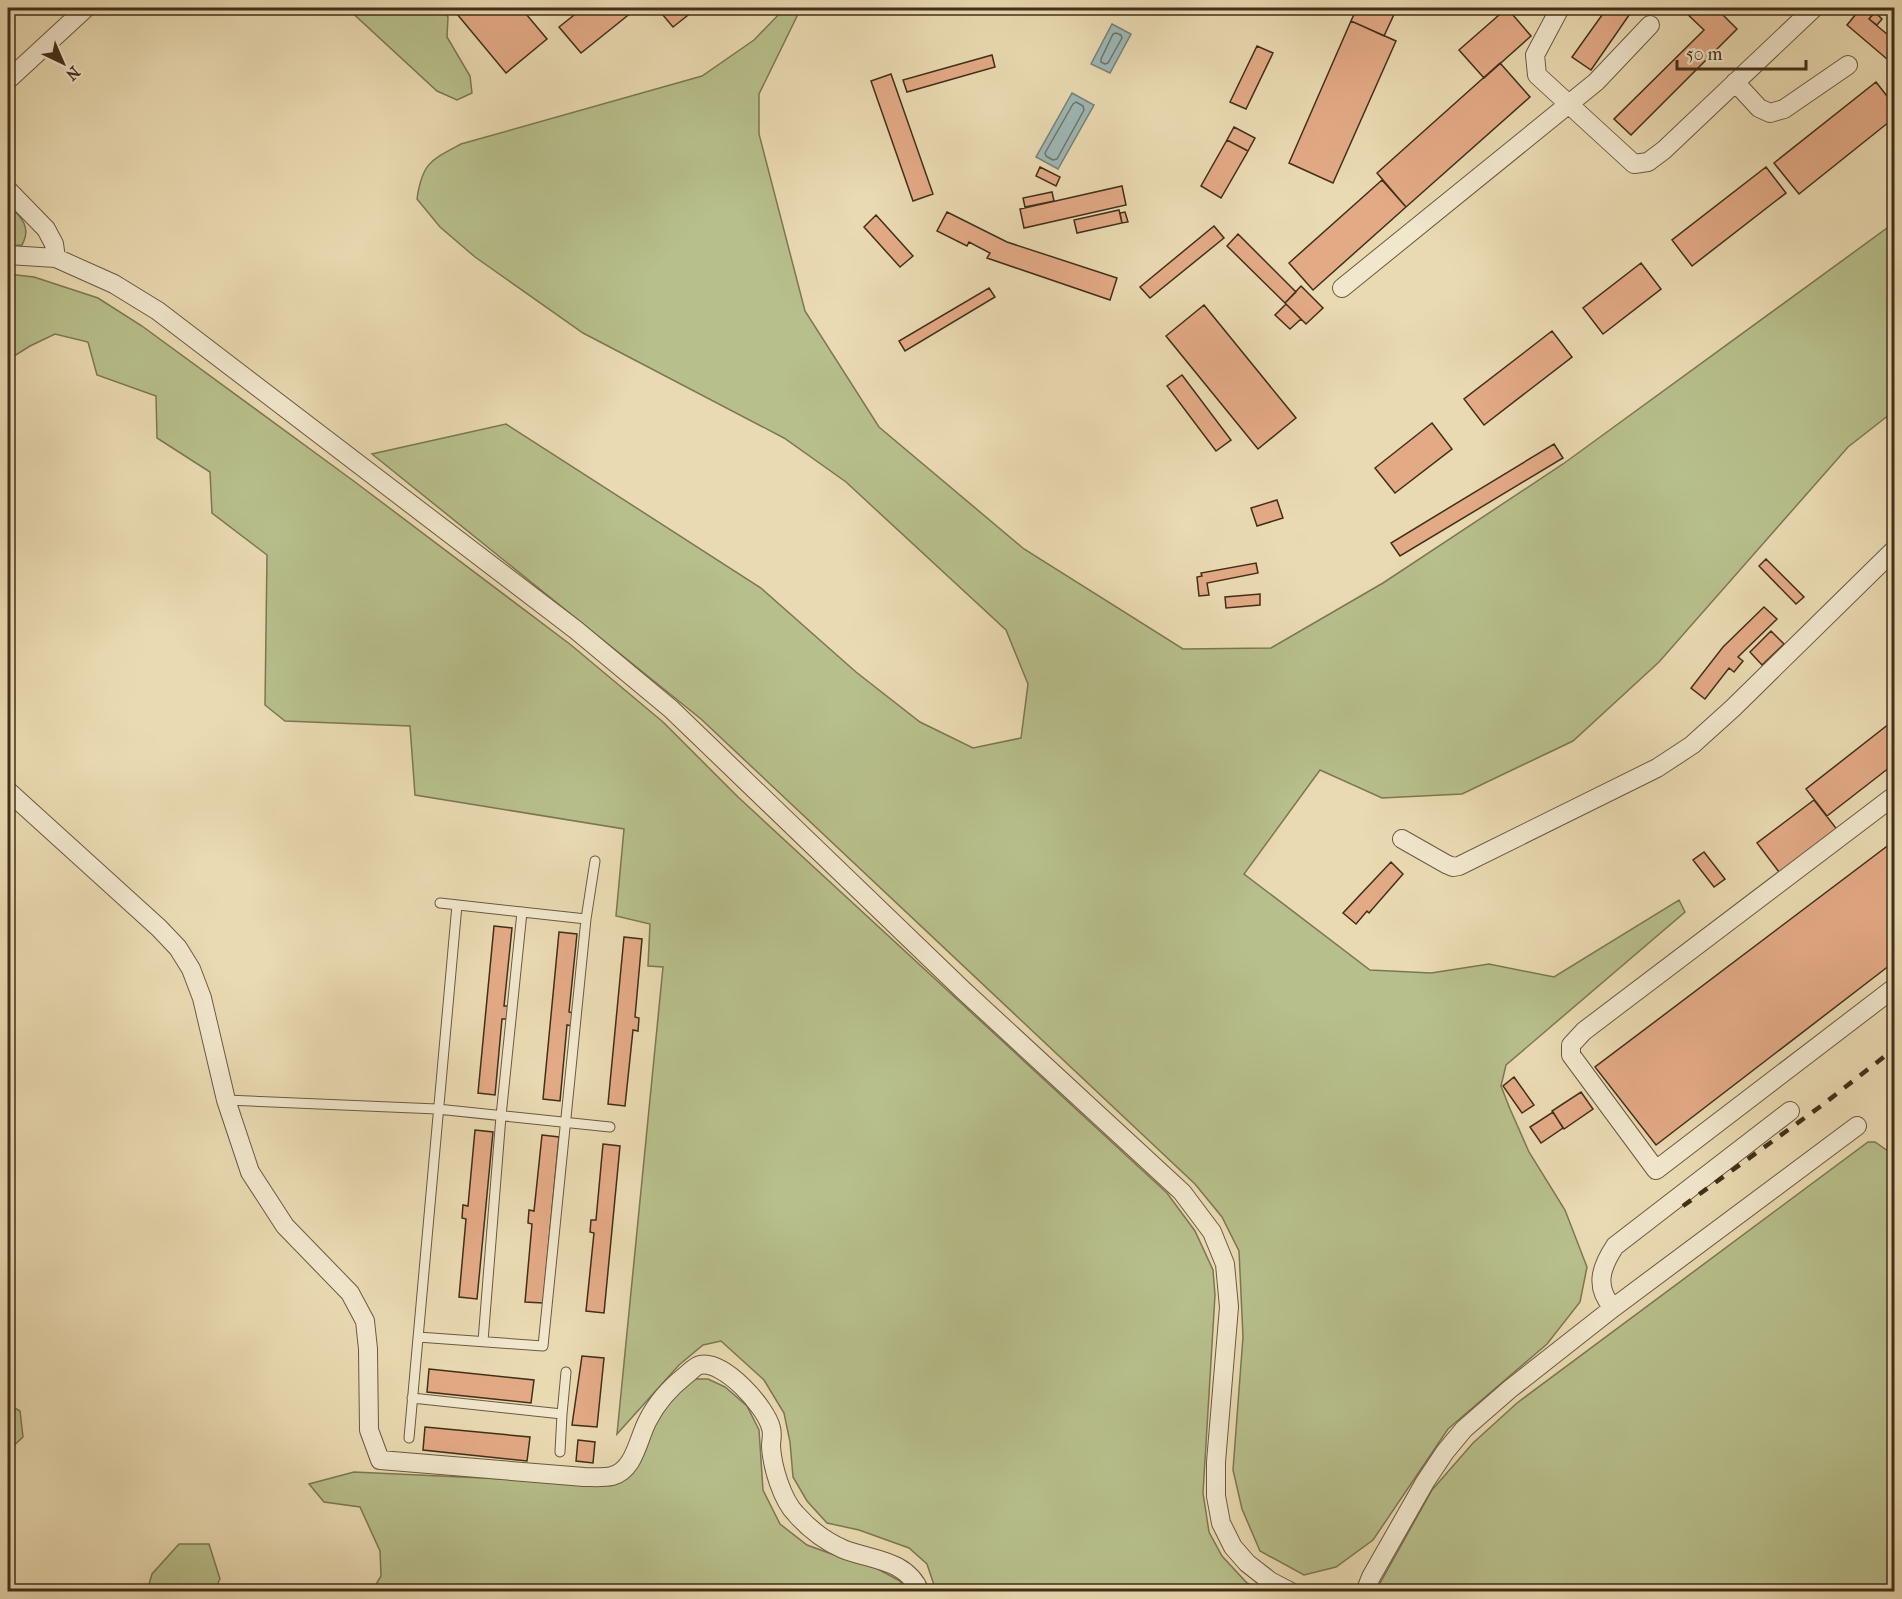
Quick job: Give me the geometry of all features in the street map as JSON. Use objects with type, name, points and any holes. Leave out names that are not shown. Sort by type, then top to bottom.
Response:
[{"type":"street","points":[[8,80],[86,8]]},
{"type":"street","points":[[1560,8],[1535,55],[1537,75],[1634,164],[1648,162],[1814,8]]},
{"type":"street","points":[[1342,288],[1566,104],[1596,82],[1650,25]]},
{"type":"street","points":[[1735,82],[1759,108],[1770,113],[1784,109],[1848,65]]},
{"type":"street","points":[[8,190],[46,230],[54,244],[56,258]]},
{"type":"street","points":[[8,255],[56,258],[114,284],[158,311],[576,630],[671,709],[964,992],[1182,1191],[1212,1232],[1225,1264],[1228,1307],[1216,1462],[1216,1496],[1221,1523],[1233,1547],[1247,1563],[1270,1581],[1291,1592]]},
{"type":"street","points":[[1402,839],[1446,864],[1453,867],[1459,866],[1657,768],[1692,745],[1734,708],[1894,550]]},
{"type":"street","points":[[8,791],[133,904],[178,948],[192,969],[202,998],[226,1100],[250,1172],[285,1226],[350,1293],[364,1321],[368,1349],[369,1430],[380,1460],[584,1477],[613,1476],[631,1459],[648,1420],[674,1384],[699,1365],[712,1365],[732,1377],[750,1394],[765,1414],[772,1429],[771,1448],[780,1486],[793,1511],[807,1526],[844,1549],[880,1558],[901,1568],[920,1592]]},
{"type":"street","points":[[1894,796],[1584,1031],[1571,1045],[1571,1055],[1656,1170],[1894,988]]},
{"type":"street","points":[[1613,1308],[1603,1298],[1601,1278],[1608,1257],[1615,1246],[1790,1111]]},
{"type":"street","points":[[1365,1592],[1371,1577],[1425,1482],[1464,1429],[1510,1389],[1613,1308],[1857,1126]]},
{"type":"lane","points":[[417,1337],[543,1346],[586,919],[595,861]]},
{"type":"lane","points":[[440,903],[586,919]]},
{"type":"lane","points":[[409,1438],[457,905]]},
{"type":"lane","points":[[483,1341],[501,1116],[522,912]]},
{"type":"lane","points":[[226,1100],[437,1109],[610,1127]]},
{"type":"lane","points":[[560,1452],[566,1372]]},
{"type":"lane","points":[[412,1398],[562,1414]]},
{"type":"green space","points":[[347,8],[442,8],[448,17],[447,37],[470,76],[472,93],[457,100],[437,91]]},
{"type":"green space","points":[[785,8],[801,8],[759,94],[759,134],[805,311],[879,427],[1024,549],[1183,649],[1271,648],[1383,583],[1563,464],[1894,223],[1894,411],[1848,447],[1659,662],[1573,741],[1462,794],[1382,798],[1320,770],[1244,874],[1370,970],[1431,973],[1489,964],[1554,977],[1679,900],[1685,912],[1506,1065],[1501,1086],[1510,1109],[1529,1152],[1565,1210],[1587,1267],[1580,1302],[1547,1344],[1448,1429],[1373,1540],[1336,1567],[1304,1575],[1260,1551],[1242,1509],[1233,1470],[1243,1337],[1239,1251],[1222,1217],[1195,1184],[701,719],[372,454],[506,424],[761,588],[856,672],[920,722],[973,748],[1021,738],[1028,684],[1006,630],[846,482],[784,438],[583,333],[475,257],[440,227],[417,199],[425,170],[435,159],[461,144],[702,76],[754,40]]},
{"type":"green space","points":[[8,204],[24,223],[26,233],[22,245],[8,246]]},
{"type":"green space","points":[[8,274],[34,277],[98,298],[142,326],[355,482],[571,645],[663,722],[738,797],[1167,1193],[1195,1231],[1213,1270],[1215,1295],[1203,1493],[1209,1532],[1222,1556],[1247,1583],[1267,1591],[936,1591],[927,1564],[909,1548],[859,1530],[827,1523],[807,1501],[793,1477],[790,1442],[784,1413],[764,1380],[721,1341],[703,1345],[679,1365],[617,1434],[663,967],[648,966],[650,924],[616,916],[624,829],[415,795],[410,726],[285,721],[265,705],[267,555],[212,513],[210,472],[157,438],[156,396],[97,375],[88,342],[55,334],[8,360]]},
{"type":"green space","points":[[1868,1142],[1875,1142],[1888,1151],[1894,1150],[1894,1591],[1378,1591],[1379,1585],[1432,1490],[1473,1443],[1517,1403]]},
{"type":"green space","points":[[691,1379],[708,1379],[725,1387],[747,1406],[759,1430],[763,1490],[780,1524],[807,1545],[876,1568],[900,1581],[907,1591],[372,1591],[381,1576],[380,1551],[360,1507],[324,1502],[309,1484],[354,1472],[591,1483],[617,1480],[677,1390]]},
{"type":"green space","points":[[8,1404],[20,1411],[23,1437],[8,1451]]},
{"type":"green space","points":[[179,1544],[209,1544],[220,1579],[214,1591],[147,1591],[152,1574]]},
{"type":"water","points":[[1112,24],[1131,34],[1110,73],[1091,64]]},
{"type":"water","points":[[1072,93],[1094,105],[1058,169],[1036,157]]},
{"type":"building","points":[[452,8],[521,8],[547,39],[506,73]]},
{"type":"building","points":[[583,8],[637,8],[581,53],[559,27]]},
{"type":"building","points":[[657,8],[697,8],[673,27]]},
{"type":"building","points":[[1357,8],[1397,8],[1384,36],[1351,21]]},
{"type":"building","points":[[1507,8],[1531,36],[1484,78],[1459,50]]},
{"type":"building","points":[[1607,8],[1634,8],[1591,70],[1572,57]]},
{"type":"building","points":[[1681,8],[1716,8],[1737,29],[1631,135],[1614,119],[1704,30]]},
{"type":"building","points":[[1861,8],[1877,10],[1869,19],[1894,40],[1894,65],[1847,25]]},
{"type":"building","points":[[1875,12],[1882,19],[1877,25],[1869,19]]},
{"type":"building","points":[[1351,21],[1396,41],[1333,183],[1289,163]]},
{"type":"building","points":[[1257,46],[1273,53],[1246,109],[1230,102]]},
{"type":"building","points":[[992,55],[995,67],[907,92],[903,80]]},
{"type":"building","points":[[1500,63],[1530,97],[1406,207],[1377,173]]},
{"type":"building","points":[[891,74],[933,194],[913,201],[871,81]]},
{"type":"building","points":[[1876,82],[1894,105],[1894,118],[1799,194],[1774,163]]},
{"type":"building","points":[[1234,127],[1255,138],[1248,151],[1227,140]]},
{"type":"building","points":[[1227,140],[1248,151],[1221,198],[1201,186]]},
{"type":"building","points":[[1040,167],[1060,177],[1056,186],[1036,176]]},
{"type":"building","points":[[1766,167],[1786,193],[1692,266],[1672,240]]},
{"type":"building","points":[[1382,180],[1406,207],[1313,290],[1289,263]]},
{"type":"building","points":[[1122,186],[1126,205],[1024,228],[1020,209]]},
{"type":"building","points":[[1052,192],[1054,201],[1025,207],[1023,198]]},
{"type":"building","points":[[1119,210],[1122,223],[1077,233],[1074,220]]},
{"type":"building","points":[[947,212],[1007,242],[1117,278],[1110,300],[987,258],[990,253],[969,242],[967,246],[937,231]]},
{"type":"building","points":[[1125,212],[1128,222],[1122,223],[1120,213]]},
{"type":"building","points":[[876,215],[913,256],[900,267],[864,227]]},
{"type":"building","points":[[1214,226],[1224,238],[1150,298],[1140,287]]},
{"type":"building","points":[[1238,234],[1296,292],[1285,303],[1227,246]]},
{"type":"building","points":[[1641,263],[1661,289],[1603,334],[1583,308]]},
{"type":"building","points":[[1301,286],[1323,308],[1306,324],[1285,303]]},
{"type":"building","points":[[989,288],[995,297],[905,351],[899,341]]},
{"type":"building","points":[[1286,304],[1301,319],[1290,329],[1275,315]]},
{"type":"building","points":[[1204,305],[1296,418],[1258,449],[1166,336]]},
{"type":"building","points":[[1552,331],[1572,357],[1484,425],[1464,399]]},
{"type":"building","points":[[1182,375],[1231,440],[1216,451],[1167,386]]},
{"type":"building","points":[[1432,423],[1452,449],[1395,493],[1375,468]]},
{"type":"building","points":[[1554,444],[1563,458],[1400,556],[1391,543]]},
{"type":"building","points":[[1277,500],[1283,518],[1257,526],[1251,508]]},
{"type":"building","points":[[1766,559],[1804,597],[1796,604],[1759,566]]},
{"type":"building","points":[[1256,563],[1258,573],[1207,583],[1209,595],[1199,596],[1197,577],[1202,576],[1201,573]]},
{"type":"building","points":[[1260,594],[1260,605],[1226,608],[1225,597]]},
{"type":"building","points":[[1764,607],[1777,619],[1738,657],[1743,661],[1734,672],[1729,668],[1705,699],[1691,688],[1723,647]]},
{"type":"building","points":[[1771,631],[1784,644],[1762,665],[1750,652]]},
{"type":"building","points":[[1894,720],[1894,764],[1827,816],[1806,789]]},
{"type":"building","points":[[1814,800],[1839,832],[1782,876],[1757,843]]},
{"type":"building","points":[[1894,841],[1894,962],[1656,1145],[1595,1067]]},
{"type":"building","points":[[1704,852],[1725,879],[1714,887],[1693,860]]},
{"type":"building","points":[[1391,862],[1403,874],[1369,913],[1367,911],[1356,924],[1343,913]]},
{"type":"building","points":[[494,926],[512,928],[504,1006],[509,1006],[508,1019],[502,1019],[495,1095],[478,1093]]},
{"type":"building","points":[[559,932],[577,934],[569,1012],[573,1013],[572,1026],[567,1025],[560,1101],[543,1099]]},
{"type":"building","points":[[624,937],[642,939],[635,1017],[639,1018],[638,1031],[633,1030],[625,1106],[608,1104]]},
{"type":"building","points":[[1514,1077],[1534,1105],[1522,1113],[1503,1086]]},
{"type":"building","points":[[1581,1092],[1593,1109],[1564,1129],[1552,1111]]},
{"type":"building","points":[[1553,1112],[1563,1128],[1541,1143],[1530,1127]]},
{"type":"building","points":[[475,1130],[493,1132],[477,1299],[459,1297],[466,1219],[462,1218],[463,1205],[468,1206]]},
{"type":"building","points":[[542,1135],[559,1137],[543,1303],[525,1302],[532,1224],[528,1223],[529,1210],[534,1211]]},
{"type":"building","points":[[603,1144],[620,1146],[604,1313],[586,1311],[594,1233],[590,1232],[591,1220],[596,1220]]},
{"type":"building","points":[[582,1356],[604,1358],[597,1427],[572,1425]]},
{"type":"building","points":[[429,1369],[534,1380],[531,1403],[427,1392]]},
{"type":"building","points":[[425,1427],[530,1437],[527,1461],[423,1450]]},
{"type":"building","points":[[578,1440],[595,1442],[593,1463],[576,1461]]},
{"type":"railway","points":[[1683,1206],[1821,1106],[1894,1049]]}]
